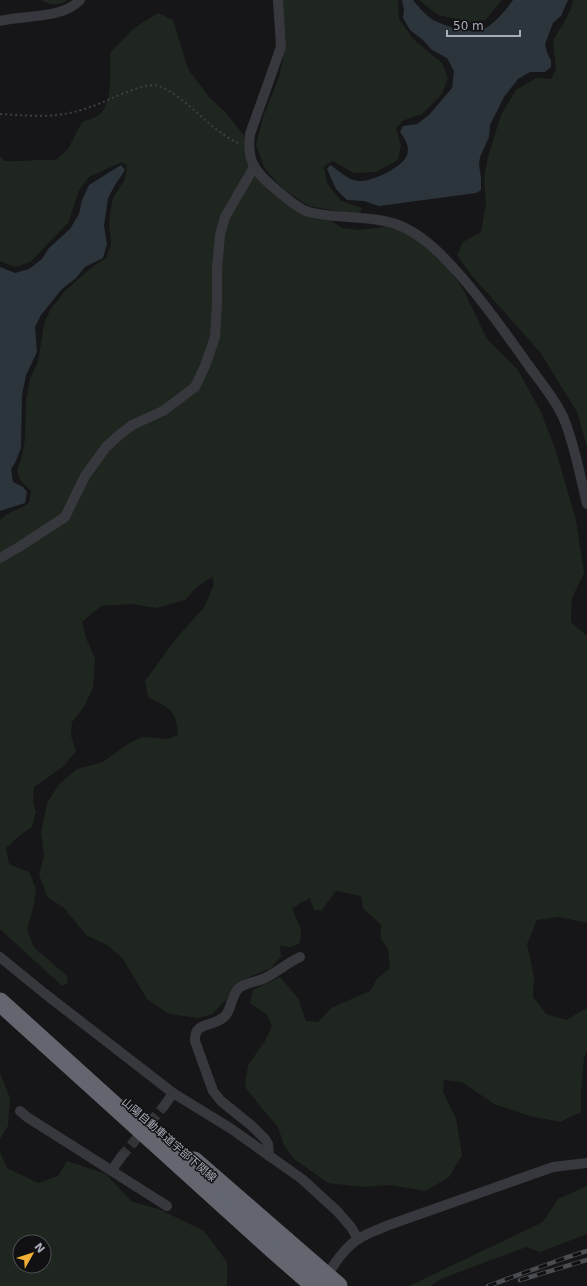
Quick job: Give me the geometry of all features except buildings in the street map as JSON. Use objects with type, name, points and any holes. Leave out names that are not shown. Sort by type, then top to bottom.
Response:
[{"type":"highway","name":"山陽自動車道宇部下関線","points":[[0,995],[281,1247],[315,1286]]},
{"type":"highway","name":"山陽自動車道宇部下関線","points":[[0,1002],[281,1247],[338,1286]]},
{"type":"street","points":[[0,21],[29,16],[53,15],[67,10],[80,0]]},
{"type":"street","points":[[278,0],[281,46],[250,134],[249,154],[254,167],[264,179],[285,197],[308,212],[347,218],[390,221],[406,228],[424,239],[444,257],[489,310],[554,401],[564,418],[572,443],[587,504]]},
{"type":"street","points":[[0,558],[65,517],[85,476],[106,447],[118,436],[132,425],[163,411],[195,387],[205,366],[215,337],[217,268],[220,235],[225,217],[254,167]]},
{"type":"street","points":[[0,957],[44,993],[174,1093],[230,1128],[302,1180],[323,1198],[351,1227],[358,1239]]},
{"type":"street","points":[[269,1156],[268,1144],[265,1139],[252,1126],[221,1101],[213,1091],[195,1041],[194,1033],[198,1029],[218,1021],[225,1015],[238,989],[246,984],[264,979],[291,961],[300,957]]},
{"type":"street","points":[[164,1106],[174,1093]]},
{"type":"street","points":[[20,1111],[27,1117],[167,1206]]},
{"type":"street","points":[[112,1170],[121,1157]]},
{"type":"street","points":[[323,1286],[330,1269],[358,1239],[386,1226],[553,1167],[587,1163]]},
{"type":"path","points":[[0,114],[46,117],[69,114],[90,108],[141,86],[158,86],[176,95],[230,139],[249,147]]},
{"type":"shaded area","points":[[41,0],[68,0],[55,4]]},
{"type":"shaded area","points":[[282,0],[398,0],[399,19],[413,39],[442,63],[448,78],[442,94],[422,114],[402,121],[396,129],[401,145],[398,160],[376,172],[354,173],[333,161],[324,166],[327,183],[341,201],[362,208],[359,215],[309,206],[284,190],[265,169],[256,145],[263,117],[279,77],[286,44]]},
{"type":"shaded area","points":[[402,0],[413,0],[430,18],[435,21],[465,30],[479,31],[484,29],[500,16],[513,0],[568,0],[561,16],[553,23],[545,44],[551,61],[551,67],[545,72],[530,72],[518,79],[504,97],[490,125],[489,137],[480,157],[479,165],[481,190],[476,193],[379,206],[364,201],[347,200],[336,189],[327,169],[330,165],[347,177],[359,181],[371,179],[393,169],[404,160],[408,152],[404,137],[400,132],[403,126],[417,124],[429,115],[452,88],[454,71],[447,58],[432,50],[423,40],[410,30],[403,18],[404,10]]},
{"type":"shaded area","points":[[419,0],[502,0],[485,20],[470,22],[438,15]]},
{"type":"shaded area","points":[[573,0],[587,0],[587,447],[577,412],[540,352],[472,276],[457,255],[463,242],[481,232],[486,203],[484,179],[488,157],[501,115],[516,90],[536,78],[551,79],[556,69],[553,40],[571,9]]},
{"type":"shaded area","points":[[158,13],[173,20],[188,69],[210,98],[226,113],[244,135],[246,157],[254,175],[342,228],[360,230],[391,226],[435,249],[463,289],[487,339],[518,370],[540,410],[555,448],[576,520],[584,573],[572,598],[571,622],[587,636],[587,923],[559,917],[537,920],[527,944],[534,977],[533,997],[546,1014],[566,1020],[587,1008],[587,1051],[584,1057],[581,1112],[560,1122],[530,1116],[494,1104],[462,1082],[444,1080],[443,1092],[456,1118],[462,1155],[449,1177],[426,1191],[389,1185],[363,1187],[328,1183],[294,1159],[284,1145],[278,1127],[245,1087],[248,1065],[265,1041],[272,1026],[266,1014],[250,1003],[253,990],[280,977],[298,998],[306,1021],[318,1022],[331,1008],[370,991],[377,979],[390,968],[388,949],[381,939],[381,925],[363,908],[361,896],[336,891],[321,911],[314,910],[310,898],[292,908],[301,929],[300,943],[291,947],[280,946],[281,957],[271,968],[247,978],[233,987],[226,1000],[212,1014],[199,1018],[169,1014],[147,999],[123,959],[107,945],[86,935],[63,907],[48,898],[39,875],[44,856],[41,833],[47,803],[59,784],[77,769],[103,762],[128,744],[142,737],[167,739],[178,735],[176,719],[173,714],[167,707],[148,697],[145,681],[175,640],[205,606],[214,584],[212,577],[198,586],[185,600],[156,608],[131,604],[101,606],[82,622],[86,638],[95,658],[93,688],[84,707],[72,722],[71,736],[76,751],[63,767],[34,787],[33,802],[36,812],[32,827],[6,848],[9,864],[29,872],[36,889],[34,904],[27,930],[34,947],[67,976],[68,983],[62,986],[0,929],[0,520],[29,503],[31,491],[20,480],[17,470],[22,456],[25,438],[26,400],[30,379],[38,362],[44,324],[50,310],[65,291],[90,269],[106,258],[111,245],[109,220],[113,198],[125,179],[127,166],[122,162],[89,177],[79,190],[68,223],[30,262],[15,267],[0,261],[0,156],[4,161],[56,160],[68,149],[82,122],[99,115],[107,103],[110,86],[110,53],[134,28]]},
{"type":"shaded area","points":[[121,165],[125,170],[108,198],[104,226],[107,244],[103,258],[85,267],[76,278],[62,289],[41,315],[35,327],[37,352],[26,375],[22,395],[21,448],[11,469],[13,482],[23,487],[27,492],[25,503],[0,511],[0,267],[15,273],[29,269],[42,259],[49,248],[70,229],[79,214],[82,200],[89,185]]},
{"type":"shaded area","points":[[0,1073],[10,1098],[8,1126],[0,1139]]},
{"type":"shaded area","points":[[0,1152],[7,1168],[38,1183],[58,1176],[67,1161],[106,1174],[131,1201],[161,1210],[204,1231],[227,1262],[227,1286],[0,1286]]},
{"type":"shaded area","points":[[587,1186],[587,1234],[540,1252],[526,1247],[443,1278],[430,1286],[409,1286],[543,1222],[558,1199]]},
{"type":"tunnel","points":[[121,1157],[164,1106]]},
{"type":"railway","points":[[488,1286],[587,1251]]},
{"type":"railway","points":[[520,1280],[587,1260]]}]
